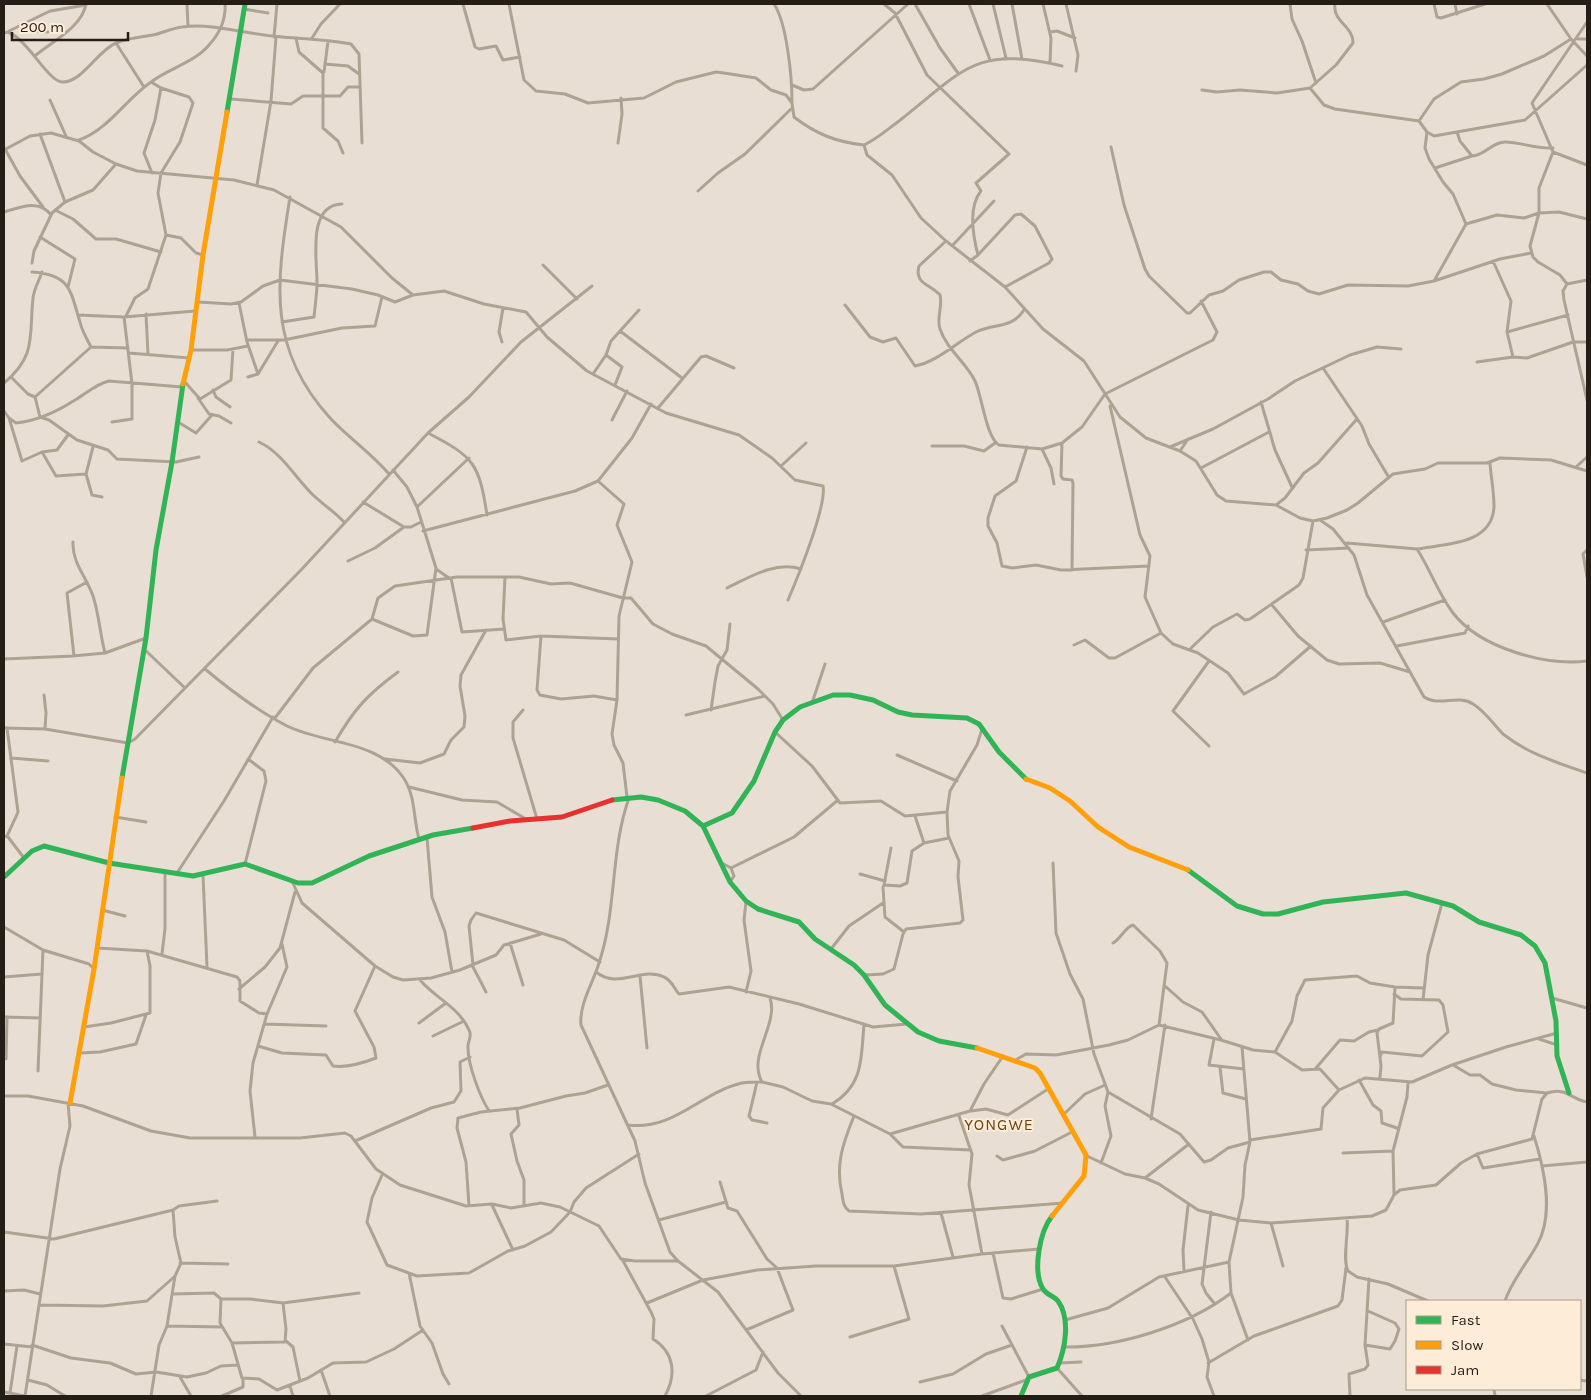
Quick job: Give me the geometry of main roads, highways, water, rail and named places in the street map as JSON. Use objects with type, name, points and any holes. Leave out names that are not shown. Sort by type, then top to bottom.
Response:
[{"type":"district","name":"YONGWE","points":[[999,1124]]}]
